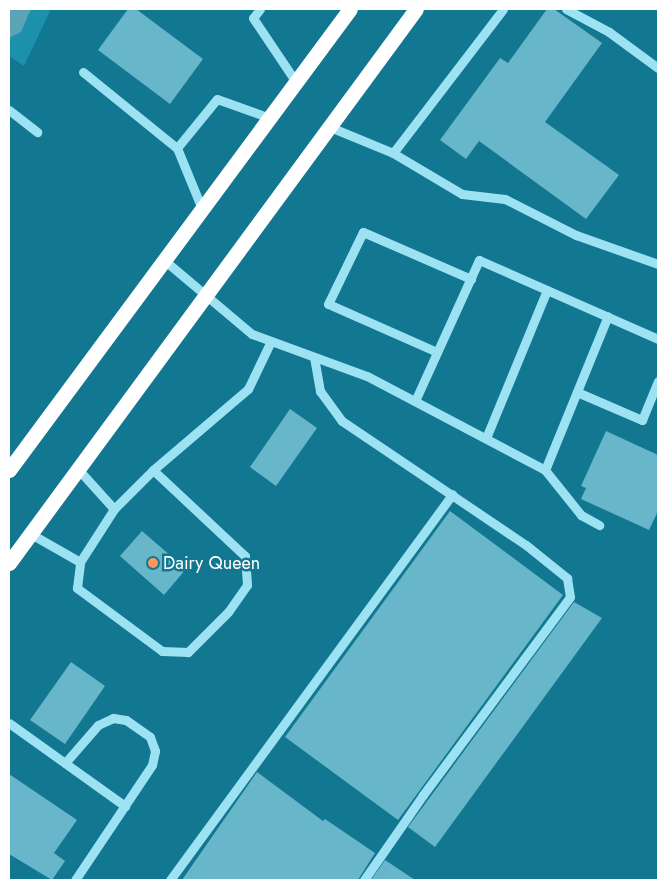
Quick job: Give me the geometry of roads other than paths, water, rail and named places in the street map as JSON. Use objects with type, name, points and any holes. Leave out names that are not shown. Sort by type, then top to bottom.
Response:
[{"type":"highway","points":[[10,466],[350,9]]},
{"type":"highway","points":[[9,563],[416,9]]},
{"type":"street","points":[[260,9],[253,18],[296,82]]},
{"type":"street","points":[[393,153],[503,9]]},
{"type":"street","points":[[566,9],[609,32],[658,68]]},
{"type":"street","points":[[83,72],[177,148],[202,209]]},
{"type":"street","points":[[177,148],[217,99],[270,118]]},
{"type":"street","points":[[9,110],[37,132]]},
{"type":"street","points":[[330,126],[393,153],[462,194],[505,199],[576,235],[658,264]]},
{"type":"street","points":[[438,352],[328,304],[363,232],[471,279]]},
{"type":"street","points":[[164,260],[252,334],[367,376],[545,470],[581,515],[598,525]]},
{"type":"street","points":[[415,401],[479,260],[658,339]]},
{"type":"street","points":[[486,438],[547,290]]},
{"type":"street","points":[[545,470],[608,316]]},
{"type":"street","points":[[153,470],[245,556],[247,585],[228,612],[188,652],[162,651],[77,588],[80,562],[114,509],[153,470],[248,389],[271,341]]},
{"type":"street","points":[[314,357],[320,391],[342,421],[452,494],[567,578],[570,597],[422,795],[364,880]]},
{"type":"street","points":[[577,392],[642,420],[658,380]]},
{"type":"street","points":[[78,469],[114,509]]},
{"type":"street","points":[[170,880],[452,494]]},
{"type":"street","points":[[31,534],[80,562]]},
{"type":"street","points":[[65,763],[98,725],[114,718],[126,720],[150,737],[155,751],[152,765],[74,880]]},
{"type":"street","points":[[9,723],[125,806]]},
{"type":"place","name":"Dairy Queen","points":[[153,563]]}]
